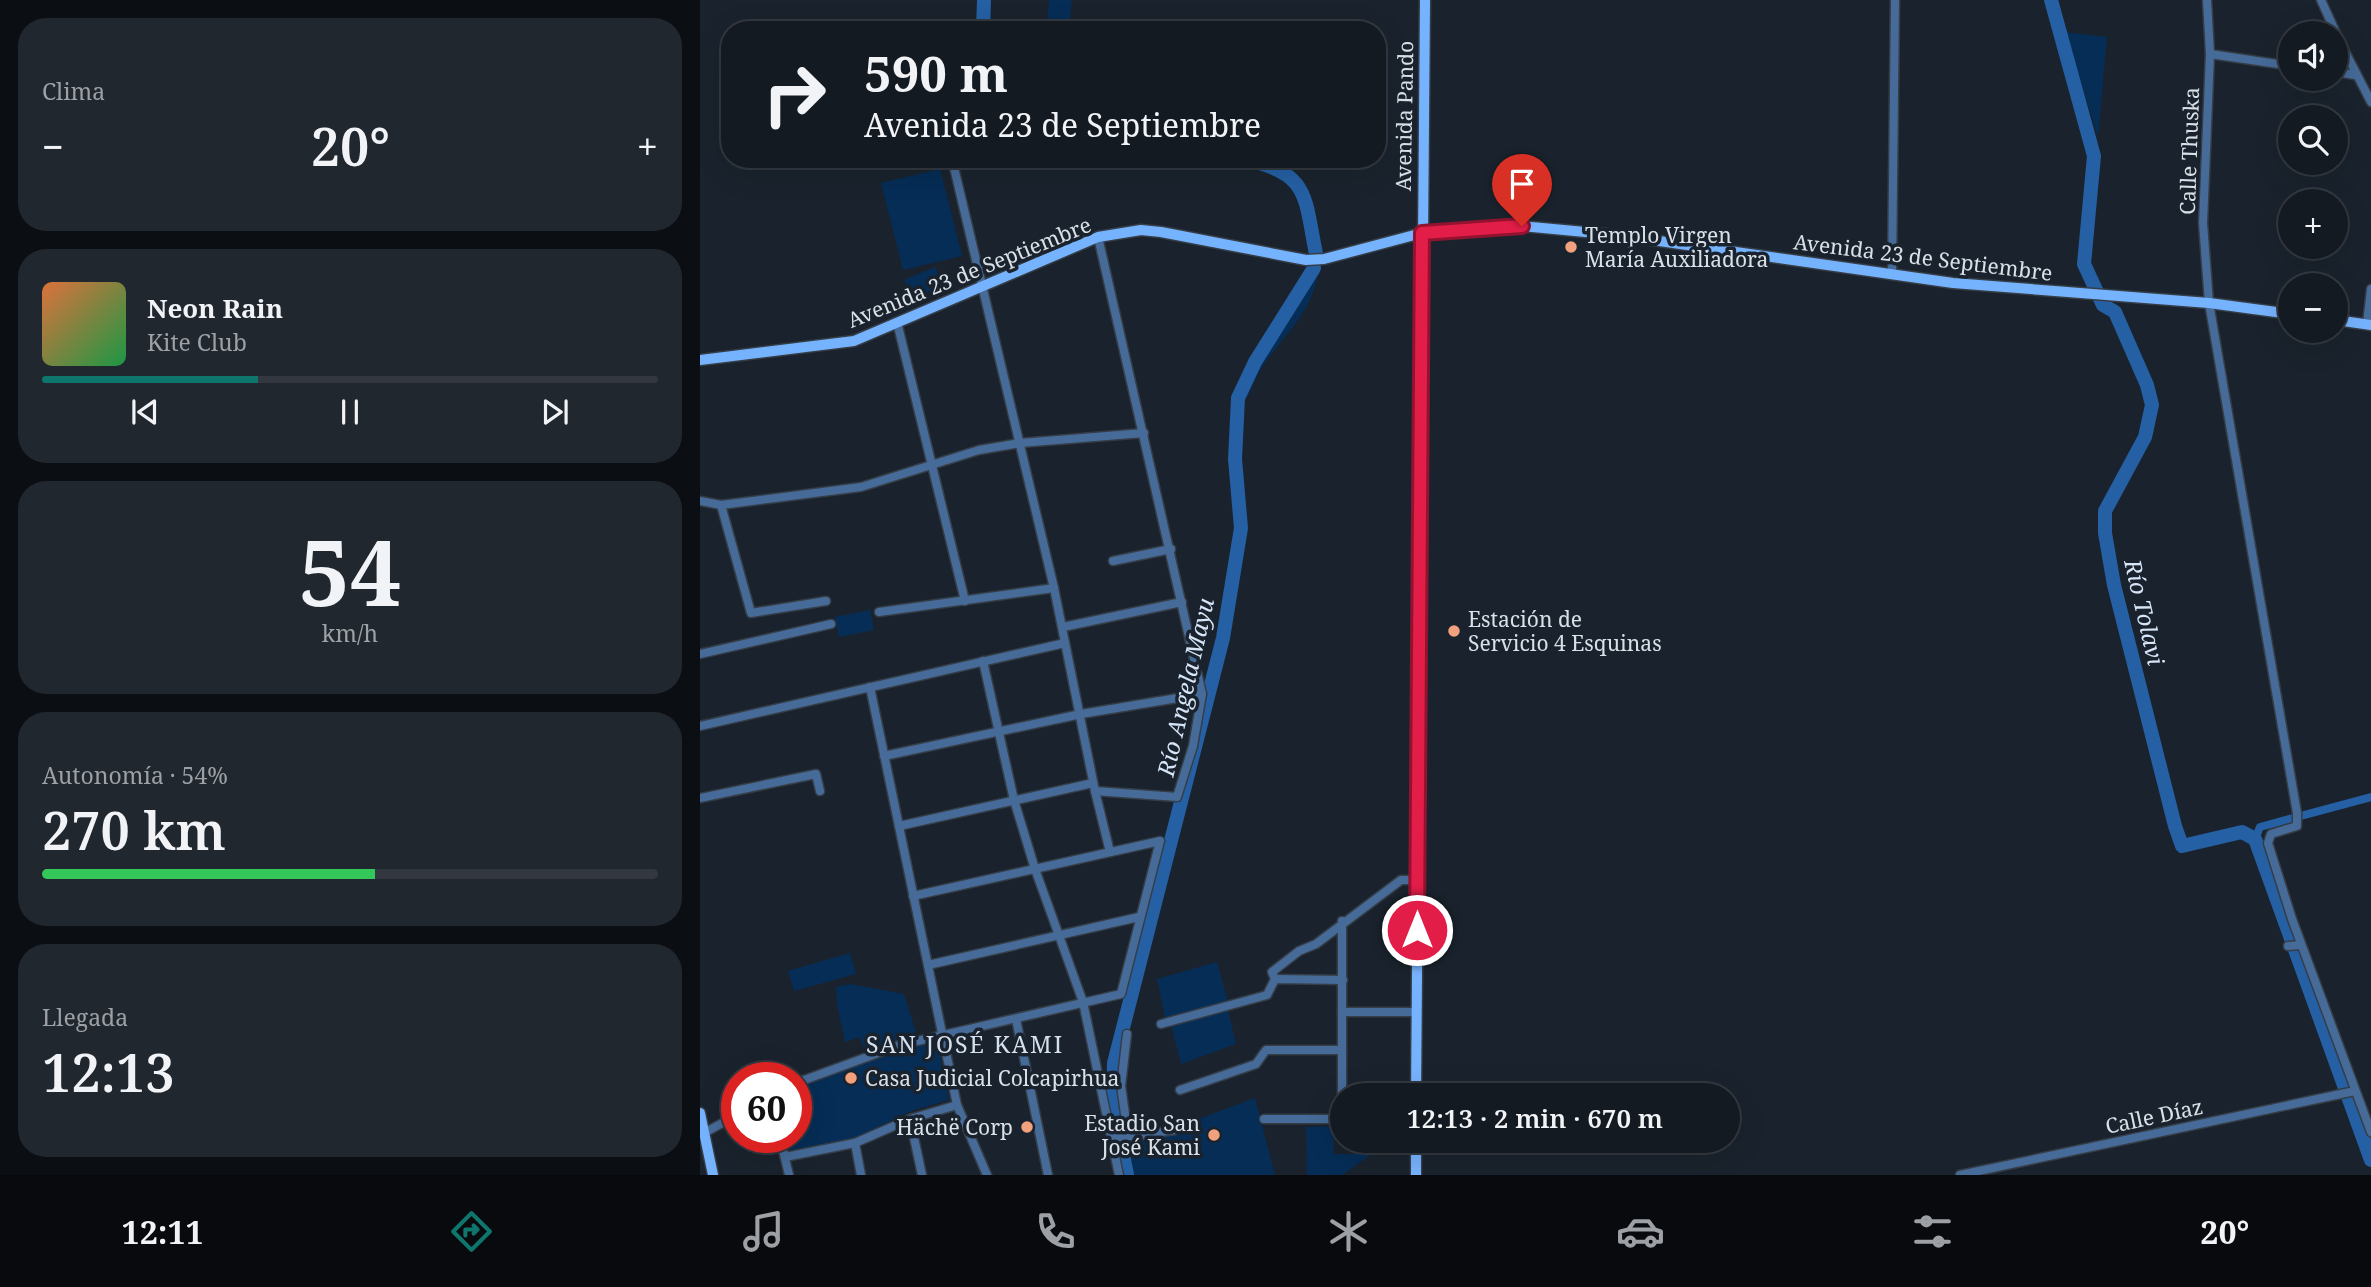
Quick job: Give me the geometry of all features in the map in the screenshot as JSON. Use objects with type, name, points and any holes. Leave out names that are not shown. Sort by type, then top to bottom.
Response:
[{"type":"main road","name":"Avenida Pando","points":[[1416,1083],[1425,0]]},
{"type":"main road","name":"Avenida 23 de Septiembre","points":[[700,360],[854,341],[982,284],[1098,237],[1141,230],[1307,260],[1324,259],[1422,233],[1522,226],[1605,234],[2014,290],[2209,303],[2278,312]]},
{"type":"main road","points":[[2348,321],[2369,324]]},
{"type":"main road","points":[[701,1118],[713,1175]]},
{"type":"main road","points":[[1416,1153],[1416,1175]]},
{"type":"street","points":[[1892,275],[1895,0]]},
{"type":"street","name":"Calle Thuska","points":[[2207,0],[2210,54],[2203,223],[2209,303],[2297,817],[2297,826],[2271,834],[2268,843],[2295,946],[2349,1092]]},
{"type":"street","points":[[2321,0],[2330,21]]},
{"type":"street","points":[[2210,54],[2278,63]]},
{"type":"street","points":[[2348,60],[2371,102]]},
{"type":"street","points":[[2348,74],[2355,75]]},
{"type":"street","points":[[954,168],[1063,627],[1094,787],[1110,852]]},
{"type":"street","points":[[899,826],[1014,800],[1094,787],[1177,797],[1193,746],[1202,694],[1098,237]]},
{"type":"street","points":[[2369,324],[2371,289]]},
{"type":"street","points":[[897,322],[965,601]]},
{"type":"street","points":[[700,501],[721,505],[861,487],[979,450],[1020,443],[1144,433]]},
{"type":"street","points":[[721,505],[751,612],[827,601]]},
{"type":"street","points":[[1113,561],[1171,549]]},
{"type":"street","points":[[879,612],[1054,588]]},
{"type":"street","points":[[1063,627],[1182,602]]},
{"type":"street","points":[[700,654],[831,624]]},
{"type":"street","points":[[700,726],[1065,643]]},
{"type":"street","points":[[983,661],[1014,800],[1035,869],[1083,1002],[1119,1175]]},
{"type":"street","points":[[870,687],[957,1105],[988,1175]]},
{"type":"street","points":[[884,756],[1080,714],[1202,694]]},
{"type":"street","points":[[700,798],[816,774],[820,791]]},
{"type":"street","points":[[812,1077],[900,1045],[1121,994],[1160,841],[913,896]]},
{"type":"street","points":[[1275,979],[1272,972],[1316,944],[1342,921],[1401,880],[1417,880]]},
{"type":"street","points":[[928,965],[1139,917]]},
{"type":"street","points":[[1342,921],[1342,1083]]},
{"type":"street","points":[[1275,979],[1343,980]]},
{"type":"street","points":[[1161,1024],[1266,995],[1275,979]]},
{"type":"street","points":[[1342,1012],[1416,1012]]},
{"type":"street","points":[[1016,1019],[1048,1175]]},
{"type":"street","points":[[1127,1034],[1121,1086],[1128,1135]]},
{"type":"street","points":[[1180,1090],[1256,1064],[1266,1050],[1342,1050]]},
{"type":"street","points":[[2349,1092],[2371,1132]]},
{"type":"street","name":"Calle Díaz","points":[[1960,1175],[2349,1092]]},
{"type":"street","points":[[785,1157],[855,1143],[910,1119],[957,1105]]},
{"type":"street","points":[[910,1119],[922,1175]]},
{"type":"street","points":[[1264,1119],[1330,1119]]},
{"type":"street","points":[[704,1133],[721,1124]]},
{"type":"street","points":[[1111,1139],[1128,1135],[1157,1135],[1175,1130]]},
{"type":"street","points":[[855,1143],[861,1175]]},
{"type":"street","points":[[784,1153],[789,1175]]},
{"type":"shaded area","points":[[1049,0],[1072,0],[1070,21],[1047,21]]},
{"type":"shaded area","points":[[2065,32],[2107,37],[2098,137]]},
{"type":"shaded area","points":[[940,169],[962,256],[903,270],[881,183]]},
{"type":"shaded area","points":[[935,267],[944,285],[913,299],[904,280]]},
{"type":"shaded area","points":[[1318,267],[1312,295],[1306,307],[1262,367],[1247,398],[1249,385],[1265,351]]},
{"type":"shaded area","points":[[870,610],[874,630],[839,637],[835,617]]},
{"type":"shaded area","points":[[850,953],[856,974],[794,991],[788,971]]},
{"type":"shaded area","points":[[1217,962],[1228,1002],[1165,1018],[1157,979]]},
{"type":"shaded area","points":[[850,984],[904,994],[917,1036],[865,1052],[860,1037],[845,1042],[836,987]]},
{"type":"shaded area","points":[[1228,1010],[1236,1044],[1181,1064],[1171,1025]]},
{"type":"shaded area","points":[[937,1041],[949,1100],[911,1111],[853,1139],[812,1147],[812,1082],[902,1048]]},
{"type":"shaded area","name":"Estadio San José Kami","points":[[1255,1098],[1275,1175],[1122,1175],[1115,1141],[1182,1130],[1182,1125]]},
{"type":"shaded area","points":[[1330,1126],[1330,1153],[1373,1153],[1342,1175],[1307,1175],[1306,1127]]},
{"type":"waterway","name":"Río Angela Mayu","points":[[983,21],[984,0]]},
{"type":"waterway","name":"Río Tolavi","points":[[2051,0],[2094,156],[2084,264],[2103,305],[2115,312],[2147,385],[2152,405],[2145,437],[2105,511],[2105,533],[2114,585],[2175,826],[2182,846],[2242,832],[2255,839],[2371,1160]]},
{"type":"waterway","name":"Río Angela Mayu","points":[[1273,168],[1281,171],[1300,190],[1309,216],[1316,254]]},
{"type":"waterway","name":"Río Angela Mayu","points":[[1119,1128],[1113,1097],[1114,1063],[1223,638],[1241,528],[1235,459],[1238,398],[1255,362],[1314,268]]},
{"type":"waterway","points":[[2255,839],[2260,827],[2371,797]]},
{"type":"waterway","name":"Río Angela Mayu","points":[[1121,1144],[1127,1175]]},
{"type":"place","name":"Templo Virgen María Auxiliadora","points":[[1571,247]]},
{"type":"place","name":"Estación de Servicio 4 Esquinas","points":[[1454,631]]},
{"type":"place","name":"Casa Judicial Colcapirhua","points":[[851,1078]]},
{"type":"place","name":"Hächë Corp","points":[[1027,1127]]},
{"type":"place","name":"Estadio San José Kami","points":[[1214,1135]]},
{"type":"district","name":"SAN JOSÉ KAMI","points":[[965,1044]]},
{"type":"route","points":[[1417,930],[1422,233],[1522,226]]}]
